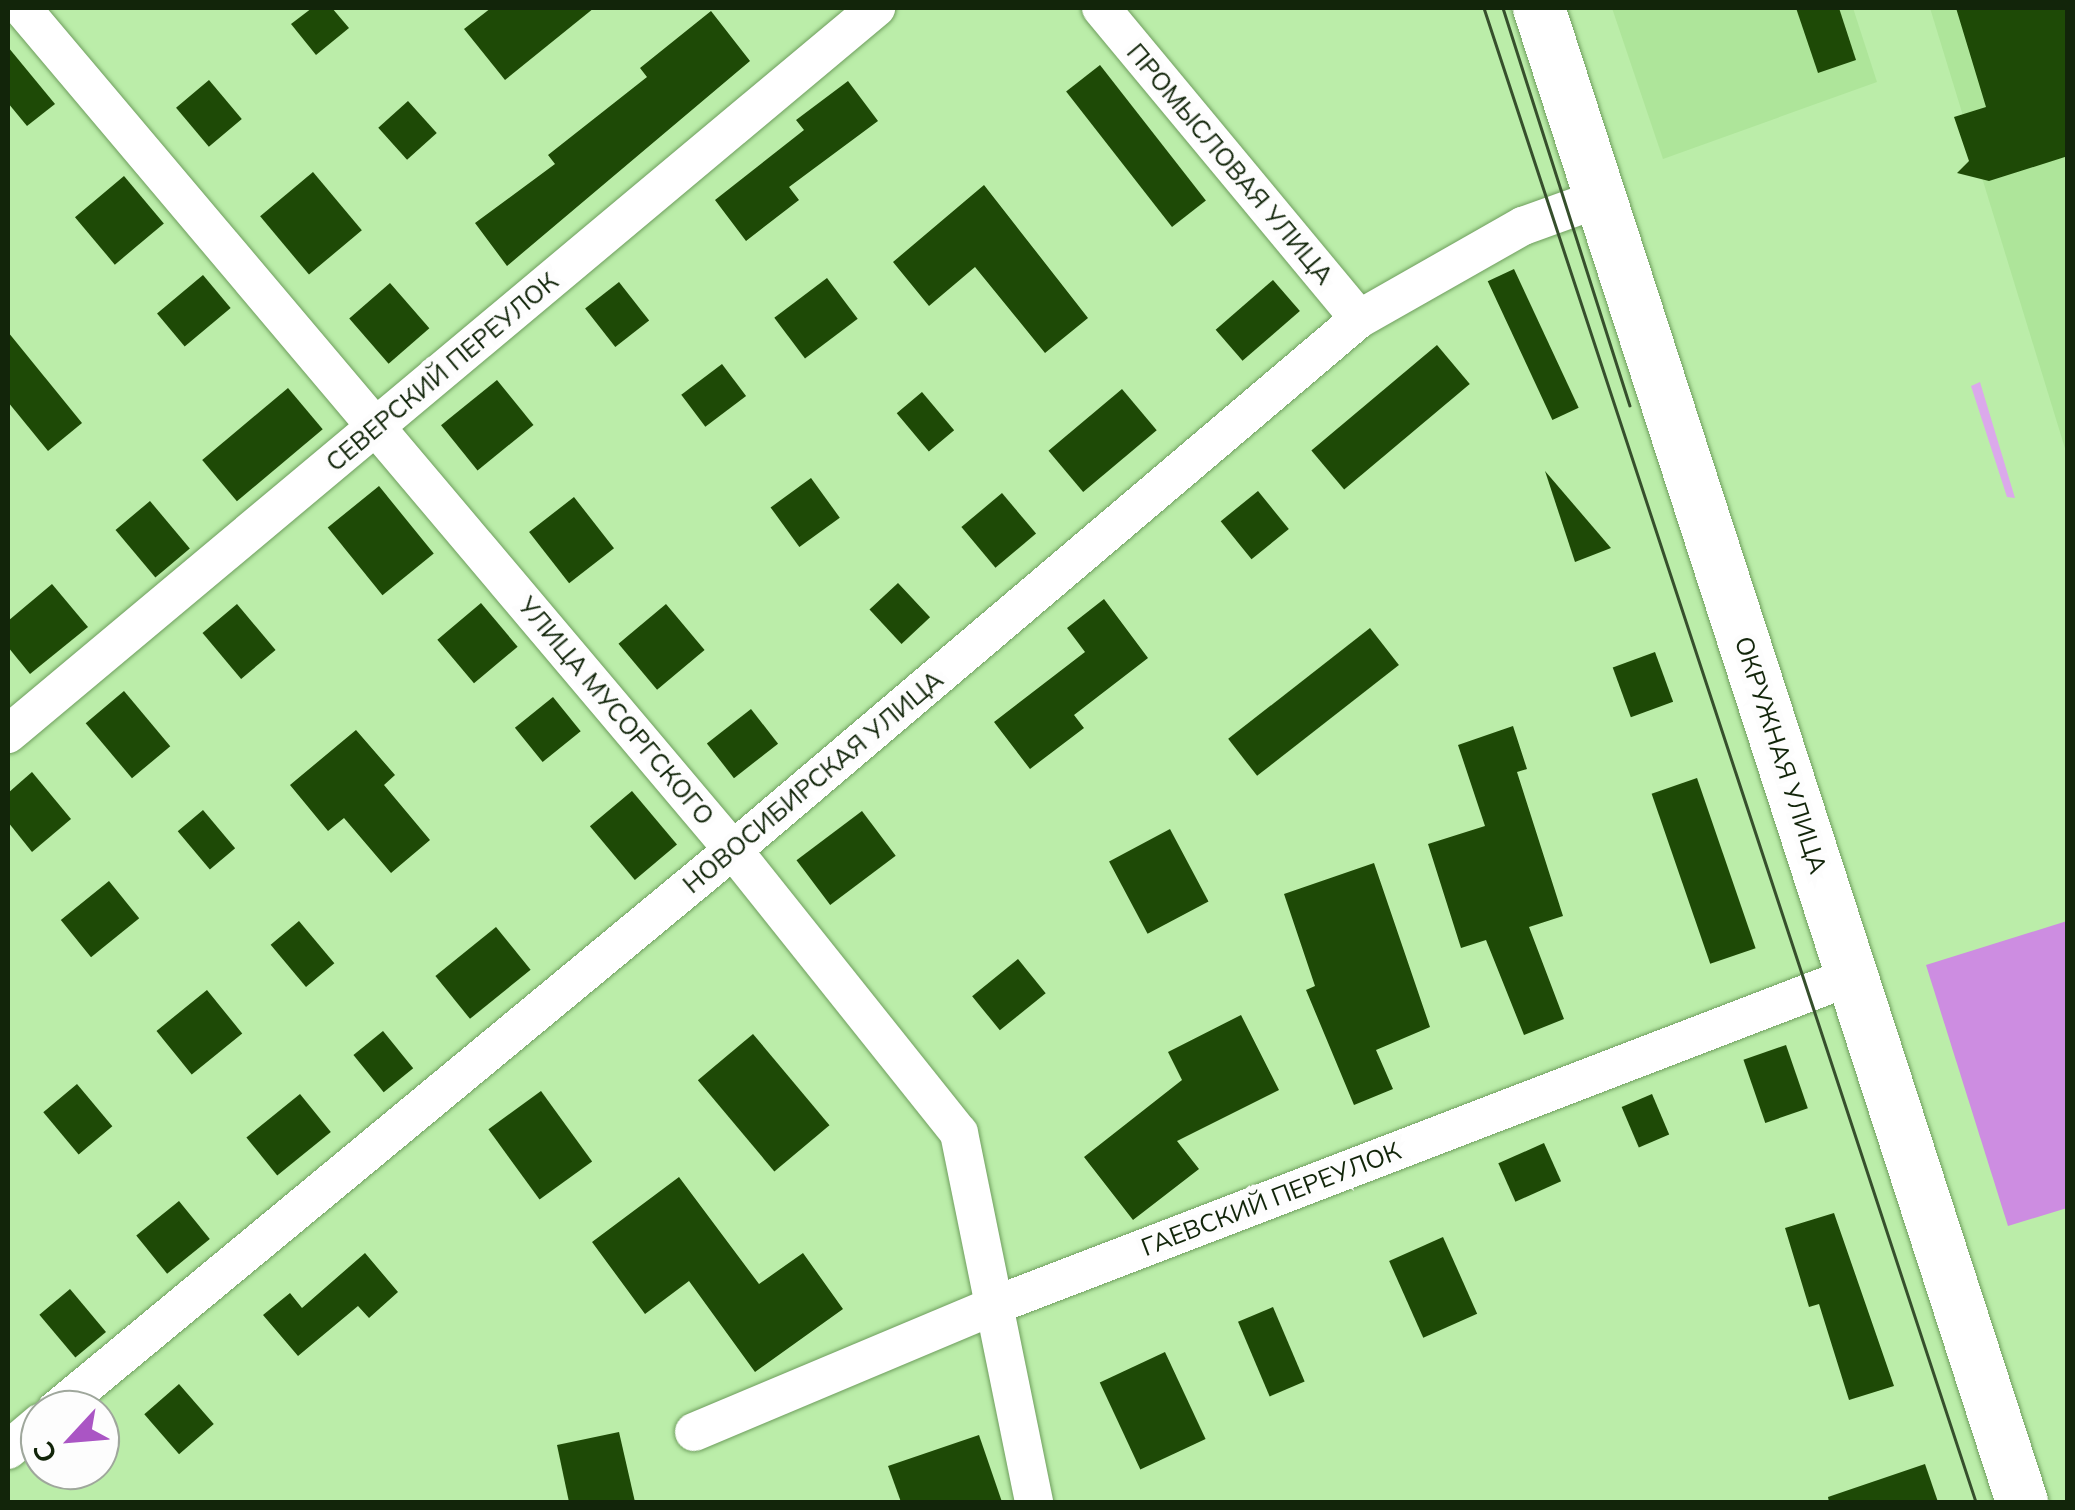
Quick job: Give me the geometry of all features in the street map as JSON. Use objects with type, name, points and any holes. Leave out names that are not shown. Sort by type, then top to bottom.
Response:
[{"type":"main road","name":"ОКРУЖНАЯ УЛИЦА","points":[[1539,8],[2022,1502]]},
{"type":"street","name":"УЛИЦА МУСОРГСКОГО","points":[[22,8],[733,850],[960,1133],[998,1304],[1034,1502]]},
{"type":"street","name":"СЕВЕРСКИЙ ПЕРЕУЛОК","points":[[8,734],[876,8]]},
{"type":"street","name":"ПРОМЫСЛОВАЯ УЛИЦА","points":[[1100,8],[1359,319]]},
{"type":"street","name":"НОВОСИБИРСКАЯ УЛИЦА","points":[[80,1390],[733,850],[1359,319],[1524,226],[1598,198]]},
{"type":"street","name":"ГАЕВСКИЙ ПЕРЕУЛОК","points":[[694,1432],[998,1304],[1852,976]]},
{"type":"shaded area","points":[[1612,8],[1853,8],[1877,82],[1663,159]]},
{"type":"shaded area","points":[[1930,8],[2067,8],[2067,455]]},
{"type":"shaded area","points":[[1980,382],[2015,498],[2007,497],[1971,386]]},
{"type":"shaded area","points":[[2067,921],[2067,1208],[2008,1226],[1926,965]]},
{"type":"building","points":[[312,8],[332,8],[349,28],[316,55],[291,24]]},
{"type":"building","points":[[491,8],[594,8],[505,80],[464,29]]},
{"type":"building","points":[[1796,8],[1839,8],[1856,60],[1818,73]]},
{"type":"building","points":[[1956,8],[2068,8],[2068,156],[1989,181],[1957,173],[1969,161],[1954,117],[1986,107]]},
{"type":"building","points":[[711,11],[750,61],[507,266],[475,223],[555,164],[548,155],[647,77],[640,68]]},
{"type":"building","points":[[8,47],[55,104],[27,126],[8,103]]},
{"type":"building","points":[[1100,65],[1206,201],[1172,227],[1066,91]]},
{"type":"building","points":[[209,80],[242,119],[209,147],[176,108]]},
{"type":"building","points":[[848,81],[878,121],[789,187],[799,200],[746,241],[715,200],[804,130],[796,120]]},
{"type":"building","points":[[408,101],[437,133],[407,160],[378,128]]},
{"type":"building","points":[[313,172],[362,230],[309,275],[260,216]]},
{"type":"building","points":[[124,176],[164,223],[115,265],[75,217]]},
{"type":"building","points":[[984,185],[1088,318],[1045,353],[975,267],[929,306],[893,262]]},
{"type":"building","points":[[1514,269],[1579,408],[1552,420],[1488,281]]},
{"type":"building","points":[[203,275],[231,308],[185,347],[157,314]]},
{"type":"building","points":[[827,278],[858,319],[805,358],[774,318]]},
{"type":"building","points":[[1273,280],[1300,311],[1243,361],[1216,330]]},
{"type":"building","points":[[619,282],[649,321],[615,347],[585,308]]},
{"type":"building","points":[[390,283],[429,328],[389,364],[349,318]]},
{"type":"building","points":[[8,332],[82,423],[48,451],[8,402]]},
{"type":"building","points":[[1437,345],[1470,384],[1344,489],[1311,450]]},
{"type":"building","points":[[722,364],[746,396],[705,427],[681,395]]},
{"type":"building","points":[[497,380],[534,425],[478,470],[441,425]]},
{"type":"building","points":[[288,388],[323,429],[237,501],[202,460]]},
{"type":"building","points":[[1122,389],[1157,430],[1083,492],[1048,451]]},
{"type":"building","points":[[922,392],[954,430],[929,452],[897,413]]},
{"type":"building","points":[[1545,471],[1611,548],[1575,562]]},
{"type":"building","points":[[811,478],[840,518],[799,547],[771,507]]},
{"type":"building","points":[[379,486],[434,554],[382,595],[328,528]]},
{"type":"building","points":[[1258,491],[1289,529],[1252,559],[1221,521]]},
{"type":"building","points":[[1002,493],[1036,534],[995,568],[961,527]]},
{"type":"building","points":[[574,497],[614,548],[569,583],[529,532]]},
{"type":"building","points":[[150,501],[190,548],[155,577],[116,530]]},
{"type":"building","points":[[898,583],[930,617],[902,644],[869,610]]},
{"type":"building","points":[[52,584],[88,627],[30,674],[8,647],[8,621]]},
{"type":"building","points":[[1104,599],[1148,658],[1074,715],[1084,728],[1030,769],[994,722],[1085,652],[1067,628]]},
{"type":"building","points":[[481,603],[518,647],[474,683],[437,640]]},
{"type":"building","points":[[237,604],[276,650],[241,679],[203,633]]},
{"type":"building","points":[[666,604],[705,650],[657,690],[619,644]]},
{"type":"building","points":[[1370,628],[1399,665],[1257,776],[1228,739]]},
{"type":"building","points":[[1655,652],[1673,702],[1631,717],[1613,667]]},
{"type":"building","points":[[124,691],[170,746],[132,778],[86,723]]},
{"type":"building","points":[[553,697],[581,731],[543,762],[515,728]]},
{"type":"building","points":[[751,709],[778,744],[734,778],[707,743]]},
{"type":"building","points":[[1513,726],[1527,769],[1517,772],[1563,916],[1529,927],[1564,1019],[1524,1035],[1486,940],[1461,948],[1428,844],[1485,826],[1458,745]]},
{"type":"building","points":[[356,730],[395,775],[384,785],[430,840],[391,873],[344,818],[328,831],[290,785]]},
{"type":"building","points":[[32,772],[71,819],[32,852],[8,822],[8,793]]},
{"type":"building","points":[[1697,778],[1756,948],[1710,964],[1652,794]]},
{"type":"building","points":[[632,791],[677,845],[635,880],[590,826]]},
{"type":"building","points":[[203,810],[235,848],[210,870],[178,831]]},
{"type":"building","points":[[862,811],[896,856],[830,905],[797,860]]},
{"type":"building","points":[[1170,829],[1208,901],[1148,934],[1109,861]]},
{"type":"building","points":[[1374,863],[1430,1027],[1376,1050],[1393,1089],[1354,1105],[1306,990],[1315,986],[1284,894]]},
{"type":"building","points":[[109,881],[139,918],[91,957],[61,920]]},
{"type":"building","points":[[299,921],[334,963],[306,987],[271,945]]},
{"type":"building","points":[[496,927],[531,970],[470,1019],[435,976]]},
{"type":"building","points":[[1018,959],[1046,993],[1000,1030],[972,996]]},
{"type":"building","points":[[207,990],[242,1034],[192,1074],[156,1031]]},
{"type":"building","points":[[1241,1015],[1279,1090],[1177,1141],[1199,1169],[1133,1220],[1084,1157],[1182,1080],[1168,1052]]},
{"type":"building","points":[[383,1031],[413,1068],[384,1092],[353,1055]]},
{"type":"building","points":[[753,1034],[829,1125],[774,1171],[698,1080]]},
{"type":"building","points":[[1786,1045],[1808,1108],[1765,1123],[1743,1060]]},
{"type":"building","points":[[77,1084],[112,1126],[79,1154],[43,1112]]},
{"type":"building","points":[[541,1091],[592,1161],[540,1200],[488,1129]]},
{"type":"building","points":[[300,1094],[331,1132],[277,1176],[246,1137]]},
{"type":"building","points":[[1652,1094],[1669,1135],[1639,1147],[1622,1107]]},
{"type":"building","points":[[1544,1143],[1561,1181],[1515,1202],[1498,1163]]},
{"type":"building","points":[[679,1177],[759,1284],[803,1253],[843,1309],[755,1372],[689,1281],[645,1314],[592,1242]]},
{"type":"building","points":[[179,1201],[210,1239],[167,1274],[136,1236]]},
{"type":"building","points":[[1834,1213],[1894,1386],[1849,1400],[1819,1304],[1809,1307],[1785,1228]]},
{"type":"building","points":[[1443,1237],[1477,1314],[1423,1338],[1389,1261]]},
{"type":"building","points":[[365,1253],[398,1292],[369,1318],[358,1306],[298,1356],[263,1315],[290,1293],[302,1308]]},
{"type":"building","points":[[70,1289],[106,1332],[75,1358],[39,1315]]},
{"type":"building","points":[[1273,1307],[1305,1382],[1270,1396],[1238,1322]]},
{"type":"building","points":[[1165,1352],[1206,1439],[1140,1469],[1100,1382]]},
{"type":"building","points":[[179,1384],[214,1424],[179,1454],[144,1414]]},
{"type":"building","points":[[619,1432],[635,1502],[569,1502],[557,1445]]},
{"type":"building","points":[[979,1435],[1002,1502],[901,1502],[888,1466]]},
{"type":"building","points":[[1925,1464],[1938,1502],[1829,1502],[1828,1497]]},
{"type":"tram line","points":[[1484,8],[1976,1502]]},
{"type":"tram line","points":[[1503,8],[1630,405]]}]
